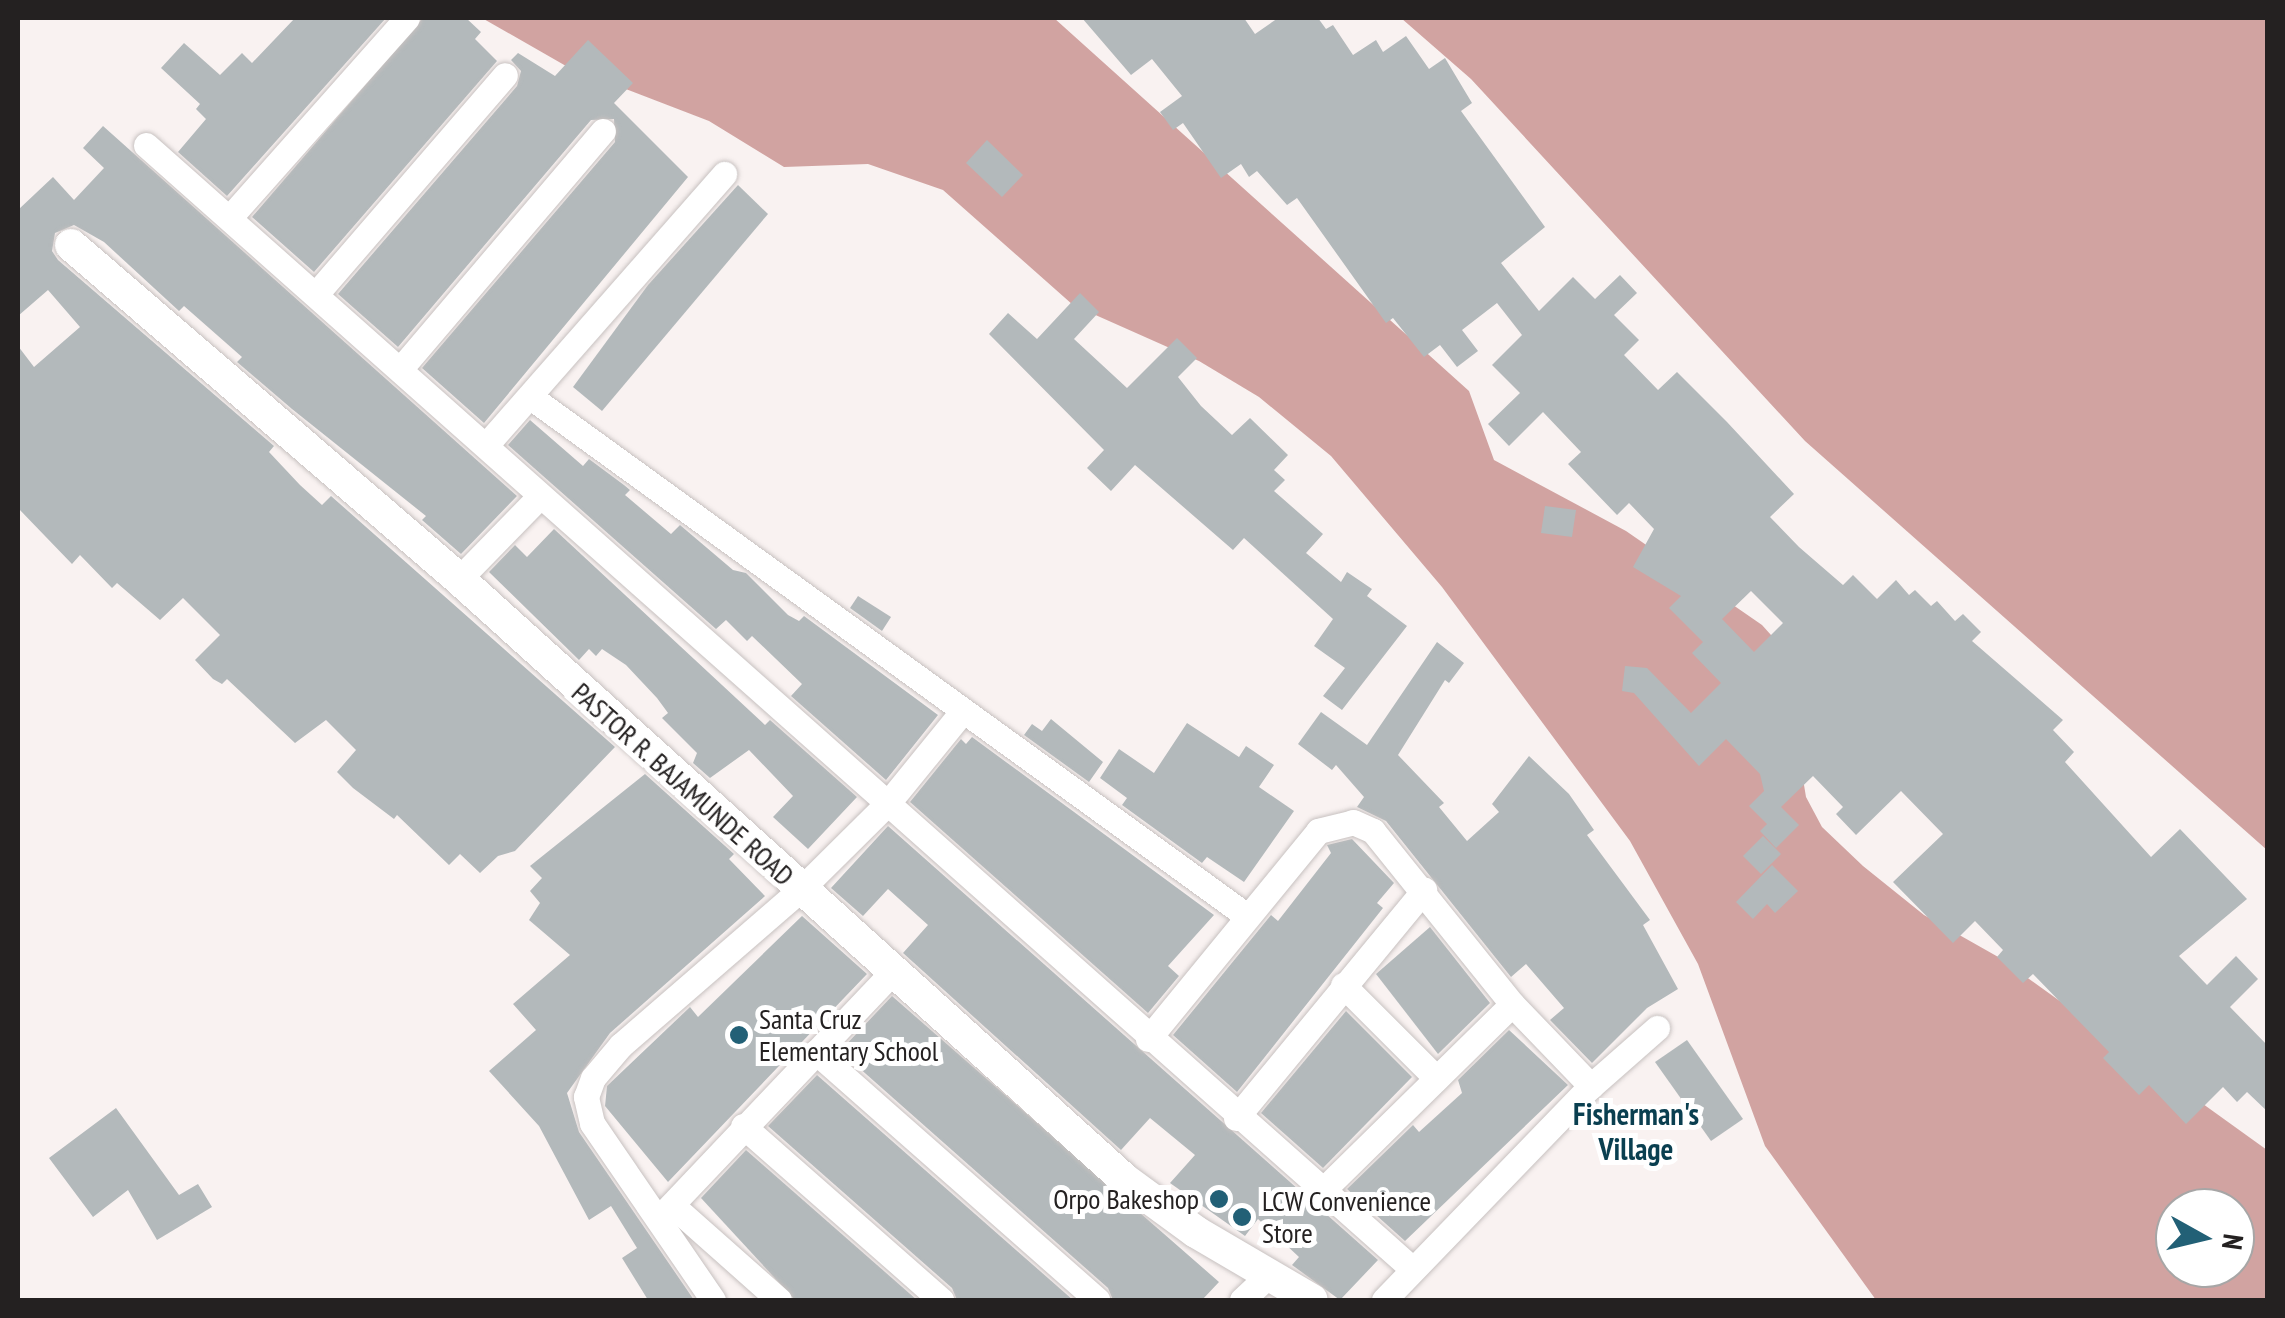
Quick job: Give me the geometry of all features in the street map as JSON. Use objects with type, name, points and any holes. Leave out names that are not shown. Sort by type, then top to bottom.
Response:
[{"type":"street","points":[[231,216],[408,18]]},
{"type":"street","points":[[316,294],[505,75]]},
{"type":"street","points":[[402,367],[602,131]]},
{"type":"street","points":[[146,144],[402,367],[540,496],[1236,1118],[1410,1267]]},
{"type":"street","points":[[486,446],[532,398],[724,174]]},
{"type":"street","name":"PASTOR R. BAJAMUNDE ROAD","points":[[71,245],[459,580],[1125,1180],[1312,1300]]},
{"type":"street","points":[[532,398],[1247,916]]},
{"type":"street","points":[[459,580],[540,496]]},
{"type":"street","points":[[779,1300],[666,1212],[592,1124],[590,1087],[620,1045],[800,890],[888,803],[962,712]]},
{"type":"street","points":[[1148,1039],[1318,831],[1334,823],[1373,831],[1512,1004],[1591,1086]]},
{"type":"street","points":[[1236,1118],[1424,890]]},
{"type":"street","points":[[666,1212],[742,1126],[893,971]]},
{"type":"street","points":[[1342,986],[1436,1078]]},
{"type":"street","points":[[1321,1192],[1512,1004]]},
{"type":"street","points":[[1384,1300],[1410,1267],[1591,1086],[1657,1028]]},
{"type":"street","points":[[816,1052],[1096,1300]]},
{"type":"street","points":[[742,1126],[941,1300]]},
{"type":"street","points":[[666,1212],[712,1300]]},
{"type":"street","points":[[1242,1300],[1269,1275]]},
{"type":"shaded area","points":[[482,18],[1054,18],[1469,391],[1494,460],[1626,531],[1762,625],[1781,646],[1806,797],[1822,827],[1863,866],[1924,915],[2000,958],[2267,1150],[2267,1300],[1876,1300],[1765,1146],[1698,964],[1630,841],[1442,587],[1331,456],[1259,397],[1199,361],[1073,305],[943,190],[868,164],[784,167],[709,121],[566,66]]},
{"type":"shaded area","points":[[1401,18],[2267,18],[2267,850],[1805,441],[1471,79]]},
{"type":"building","points":[[295,18],[386,18],[227,196],[178,152],[206,119],[196,109],[200,104],[161,68],[184,43],[220,75],[242,53],[252,63]]},
{"type":"building","points":[[423,18],[466,18],[481,32],[475,39],[497,61],[314,272],[252,217]]},
{"type":"building","points":[[1082,18],[1244,18],[1255,34],[1278,18],[1318,18],[1326,29],[1333,25],[1353,55],[1376,40],[1383,52],[1406,36],[1429,69],[1445,58],[1472,103],[1461,111],[1545,227],[1501,263],[1539,311],[1573,277],[1595,299],[1620,275],[1637,293],[1614,315],[1639,340],[1624,355],[1658,390],[1677,372],[1794,494],[1770,517],[1799,547],[1843,585],[1853,575],[1877,599],[1896,580],[1909,595],[1915,590],[1931,606],[1937,601],[1955,621],[1963,614],[1981,632],[1972,641],[2063,720],[2053,730],[2074,752],[2065,762],[2151,857],[2180,829],[2247,899],[2179,956],[2207,985],[2236,956],[2258,979],[2230,1007],[2268,1046],[2268,1112],[2247,1092],[2237,1102],[2223,1087],[2186,1124],[2149,1085],[2139,1095],[2103,1058],[2109,1052],[2033,974],[2023,983],[1997,957],[2003,950],[1975,921],[1953,943],[1893,882],[1943,834],[1901,791],[1856,835],[1836,814],[1843,807],[1813,776],[1781,807],[1799,825],[1776,848],[1760,831],[1767,824],[1749,806],[1764,791],[1760,774],[1726,739],[1699,766],[1634,693],[1622,691],[1625,666],[1647,668],[1691,713],[1721,683],[1692,653],[1703,642],[1669,608],[1681,596],[1633,567],[1654,529],[1629,503],[1617,515],[1568,464],[1581,452],[1543,412],[1509,446],[1488,424],[1520,393],[1492,365],[1522,335],[1497,303],[1462,330],[1478,351],[1457,367],[1440,345],[1424,357],[1393,318],[1386,323],[1297,198],[1287,205],[1257,171],[1249,177],[1241,164],[1221,178],[1183,123],[1173,130],[1160,112],[1182,96],[1152,59],[1131,75]],"holes":[[[1751,591],[1783,623],[1754,652],[1722,619]]]},
{"type":"building","points":[[588,40],[633,83],[614,103],[688,177],[484,423],[422,368],[615,142],[614,119],[591,120],[398,347],[338,294],[517,86],[521,71],[511,60],[518,53],[555,76]]},
{"type":"building","points":[[103,126],[517,496],[461,554],[422,520],[426,516],[292,409],[237,362],[242,357],[184,306],[179,311],[104,242],[74,225],[55,233],[52,251],[58,260],[274,446],[269,452],[300,485],[322,505],[331,496],[615,747],[515,851],[498,856],[480,873],[460,854],[449,865],[397,815],[394,819],[353,788],[337,772],[356,750],[326,720],[295,743],[227,679],[222,684],[213,679],[195,660],[220,635],[183,598],[160,620],[117,583],[112,588],[80,555],[72,564],[18,508],[18,346],[34,367],[80,327],[48,290],[18,316],[18,210],[53,177],[74,200],[104,168],[83,148]]},
{"type":"building","points":[[987,140],[1023,175],[1002,197],[966,163]]},
{"type":"building","points":[[738,185],[768,214],[602,411],[573,387],[648,285]]},
{"type":"building","points":[[1080,293],[1099,312],[1074,339],[1127,388],[1177,338],[1197,358],[1178,377],[1201,406],[1232,435],[1250,418],[1288,455],[1274,470],[1285,480],[1274,491],[1323,534],[1306,553],[1341,582],[1347,572],[1372,589],[1367,596],[1407,626],[1342,710],[1323,696],[1345,668],[1314,646],[1333,619],[1244,538],[1233,550],[1135,465],[1111,491],[1087,468],[1104,450],[989,334],[1008,313],[1037,339]]},
{"type":"building","points":[[530,420],[583,466],[589,459],[624,485],[630,490],[625,495],[671,534],[680,525],[733,570],[746,573],[788,615],[799,621],[804,616],[938,715],[886,780],[791,696],[802,684],[752,636],[747,641],[726,620],[716,629],[508,445]]},
{"type":"building","points":[[1545,506],[1576,510],[1572,537],[1541,533]]},
{"type":"building","points":[[554,529],[765,725],[770,720],[857,797],[808,849],[773,817],[793,796],[749,750],[710,778],[693,763],[697,753],[662,718],[668,713],[657,698],[626,665],[602,649],[596,656],[589,649],[579,660],[489,572],[515,545],[527,557]]},
{"type":"building","points":[[858,596],[891,617],[882,631],[850,608]]},
{"type":"building","points":[[1437,642],[1464,663],[1449,683],[1445,680],[1398,755],[1444,803],[1439,807],[1467,841],[1499,812],[1492,804],[1529,756],[1569,794],[1594,830],[1587,835],[1650,920],[1643,925],[1678,989],[1647,1008],[1592,1063],[1550,1020],[1564,1008],[1526,964],[1511,977],[1386,821],[1357,807],[1364,797],[1336,765],[1332,770],[1298,744],[1321,712],[1367,745]]},
{"type":"building","points":[[1051,719],[1103,762],[1089,782],[1024,735],[1032,724],[1042,731]]},
{"type":"building","points":[[1187,723],[1239,757],[1246,746],[1274,765],[1259,787],[1294,811],[1244,882],[1207,857],[1202,863],[1122,805],[1127,798],[1100,778],[1119,749],[1154,773]]},
{"type":"building","points":[[972,737],[1214,915],[1168,966],[1179,976],[1148,1013],[910,802],[961,739],[966,744]]},
{"type":"building","points":[[645,774],[734,854],[729,859],[765,896],[610,1033],[567,1093],[579,1132],[694,1300],[648,1300],[622,1258],[637,1248],[611,1206],[589,1220],[539,1126],[489,1071],[536,1030],[513,1004],[570,955],[529,920],[540,903],[530,891],[542,878],[530,866]]},
{"type":"building","points":[[888,826],[1378,1260],[1340,1300],[1292,1265],[1299,1257],[1258,1219],[1245,1236],[1170,1183],[1195,1155],[1150,1118],[1121,1150],[903,953],[928,925],[888,889],[863,916],[831,888]]},
{"type":"building","points":[[1763,836],[1781,854],[1761,874],[1743,856]]},
{"type":"building","points":[[1352,839],[1394,883],[1377,903],[1383,908],[1237,1092],[1173,1035],[1271,915],[1278,921],[1331,853],[1327,845]]},
{"type":"building","points":[[1772,865],[1798,891],[1775,913],[1767,904],[1753,919],[1736,902]]},
{"type":"building","name":"Santa Cruz Elementary School","points":[[802,916],[867,974],[668,1182],[605,1106],[607,1086],[690,1007],[698,1017]]},
{"type":"building","points":[[1430,927],[1490,1003],[1438,1054],[1376,974]]},
{"type":"building","points":[[892,996],[1219,1282],[1202,1300],[1113,1300],[1108,1288],[840,1051]]},
{"type":"building","points":[[1346,1011],[1412,1077],[1323,1168],[1261,1113]]},
{"type":"building","points":[[1509,1030],[1568,1085],[1405,1241],[1347,1189],[1413,1125],[1419,1132],[1462,1093],[1458,1080]]},
{"type":"building","points":[[1687,1040],[1743,1119],[1711,1141],[1655,1062]]},
{"type":"building","points":[[817,1075],[1073,1300],[957,1300],[952,1288],[768,1126]]},
{"type":"building","points":[[116,1108],[179,1195],[198,1184],[212,1207],[157,1240],[128,1190],[93,1217],[49,1158]]},
{"type":"building","points":[[746,1150],[917,1300],[795,1300],[701,1198]]},
{"type":"place","name":"Santa Cruz Elementary School","points":[[739,1035]]},
{"type":"place","name":"Orpo Bakeshop","points":[[1219,1199]]},
{"type":"place","name":"LCW Convenience Store","points":[[1242,1217]]},
{"type":"district","name":"Fisherman's Village","points":[[1636,1131]]}]
